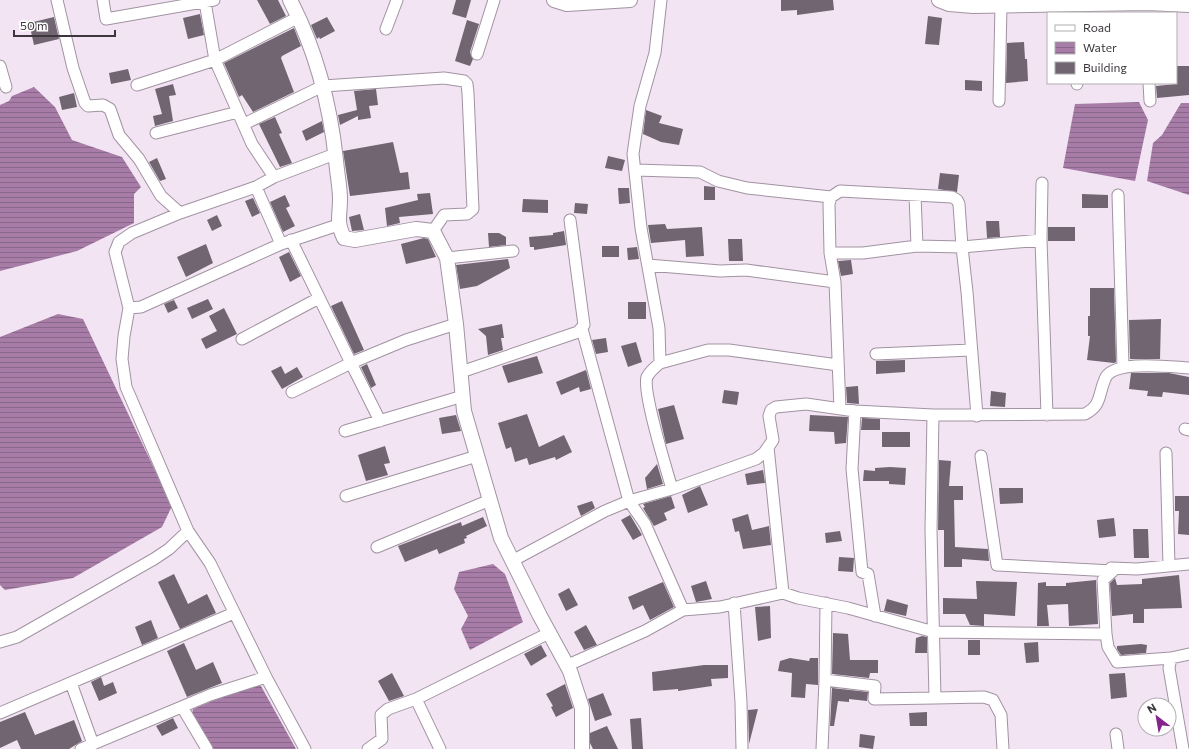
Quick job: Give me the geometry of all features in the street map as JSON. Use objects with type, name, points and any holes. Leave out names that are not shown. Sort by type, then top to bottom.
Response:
[{"type":"street","points":[[57,0],[73,68],[85,103],[88,106],[103,105],[110,109],[119,135],[139,159],[161,196],[180,213]]},
{"type":"street","points":[[103,0],[106,19],[210,1],[215,60],[252,144],[274,177]]},
{"type":"street","points":[[290,0],[311,44],[323,86],[335,154],[340,199],[338,224],[344,238],[355,240],[416,229],[434,231]]},
{"type":"street","points":[[386,29],[397,0]]},
{"type":"street","points":[[477,54],[494,0]]},
{"type":"street","points":[[554,0],[567,4],[630,0]]},
{"type":"street","points":[[660,363],[659,328],[641,228],[634,154],[640,106],[655,53],[661,0]]},
{"type":"street","points":[[939,0],[949,4],[1001,5],[1030,2],[1073,8],[1147,8],[1170,2],[1189,5]]},
{"type":"street","points":[[1000,102],[1001,5]]},
{"type":"street","points":[[136,85],[215,60],[299,17]]},
{"type":"street","points":[[0,66],[6,88]]},
{"type":"street","points":[[244,124],[323,86],[444,78],[464,81],[467,84],[473,209],[467,214],[444,215],[434,231]]},
{"type":"street","points":[[1149,84],[1150,101]]},
{"type":"street","points":[[156,133],[238,112]]},
{"type":"street","points":[[305,749],[266,677],[210,563],[188,531],[126,387],[122,359],[129,308],[115,252],[119,242],[132,233],[180,213],[256,186],[274,177],[335,154]]},
{"type":"street","points":[[636,170],[700,172],[718,181],[747,188],[831,197],[840,191],[952,197],[959,204],[977,416]]},
{"type":"street","points":[[1042,183],[1041,240],[1047,415]]},
{"type":"street","points":[[256,186],[286,242],[319,298],[380,421]]},
{"type":"street","points":[[915,195],[917,246]]},
{"type":"street","points":[[1118,195],[1123,366]]},
{"type":"street","points":[[831,197],[829,204],[830,253],[835,282],[840,409]]},
{"type":"street","points":[[570,220],[582,303],[584,325],[582,329],[629,501],[645,524],[683,610]]},
{"type":"street","points":[[129,308],[141,307],[286,242],[338,224]]},
{"type":"street","points":[[434,231],[447,258],[456,324],[464,411],[501,538],[549,634],[568,665],[582,708],[582,749]]},
{"type":"street","points":[[830,253],[863,253],[917,246],[962,248],[1041,240]]},
{"type":"street","points":[[447,258],[513,251]]},
{"type":"street","points":[[648,265],[720,271],[746,270],[835,282]]},
{"type":"street","points":[[242,339],[319,298]]},
{"type":"street","points":[[292,392],[351,363],[406,340],[456,324]]},
{"type":"street","points":[[461,372],[578,332],[582,329]]},
{"type":"street","points":[[672,490],[652,416],[647,378],[652,368],[660,363],[708,350],[730,350],[838,365]]},
{"type":"street","points":[[876,354],[971,350]]},
{"type":"street","points":[[512,561],[605,511],[629,501],[672,490],[756,459],[773,440],[769,416],[771,410],[776,407],[806,404],[855,411],[977,416],[1085,414],[1093,410],[1099,403],[1105,377],[1112,370],[1123,366],[1189,368]]},
{"type":"street","points":[[345,431],[463,396]]},
{"type":"street","points":[[855,411],[852,469],[862,572],[868,574],[875,616]]},
{"type":"street","points":[[933,415],[931,530],[935,698]]},
{"type":"street","points":[[768,447],[783,593]]},
{"type":"street","points":[[1166,453],[1169,566]]},
{"type":"street","points":[[346,496],[477,456]]},
{"type":"street","points":[[981,456],[997,565],[1113,571]]},
{"type":"street","points":[[377,547],[490,500]]},
{"type":"street","points":[[0,642],[17,637],[154,559],[188,531]]},
{"type":"street","points":[[1189,564],[1137,568],[1111,568],[1113,571],[1103,580],[1108,647],[1117,662],[1171,658],[1189,654]]},
{"type":"street","points":[[568,665],[645,631],[683,610],[720,607],[783,593],[798,598],[826,602],[934,632],[1106,634]]},
{"type":"street","points":[[822,749],[826,602]]},
{"type":"street","points":[[734,603],[741,702],[742,749]]},
{"type":"street","points":[[0,713],[234,613]]},
{"type":"street","points":[[368,749],[382,739],[380,715],[388,709],[416,699],[549,634]]},
{"type":"street","points":[[1171,658],[1169,668],[1183,749]]},
{"type":"street","points":[[81,749],[210,695],[266,677]]},
{"type":"street","points":[[825,680],[875,686],[874,699],[984,697],[993,700],[1001,715],[1003,749]]},
{"type":"street","points":[[71,683],[93,744]]},
{"type":"street","points":[[416,699],[440,749]]},
{"type":"street","points":[[182,707],[207,749]]},
{"type":"street","points":[[1116,734],[1118,749]]},
{"type":"water","points":[[34,87],[55,107],[72,140],[122,157],[141,187],[134,194],[134,223],[77,251],[0,271],[0,105],[9,101],[12,96]]},
{"type":"water","points":[[1139,102],[1148,120],[1135,181],[1063,168],[1075,104]]},
{"type":"water","points":[[1181,103],[1189,103],[1189,195],[1147,181],[1153,143],[1162,135]]},
{"type":"water","points":[[58,314],[83,319],[172,506],[162,527],[73,578],[5,590],[0,585],[0,337]]},
{"type":"water","points":[[493,564],[505,574],[523,622],[470,650],[461,629],[468,616],[454,589],[459,572]]},
{"type":"water","points":[[253,684],[261,686],[296,749],[207,749],[190,722],[193,709]]},
{"type":"building","points":[[257,0],[278,0],[286,16],[270,24]]},
{"type":"building","points":[[456,0],[471,0],[466,18],[452,14]]},
{"type":"building","points":[[781,0],[833,0],[834,10],[797,15],[797,10],[781,11]]},
{"type":"building","points":[[200,14],[204,35],[188,39],[183,18]]},
{"type":"building","points":[[928,16],[942,18],[939,45],[925,44]]},
{"type":"building","points":[[54,17],[59,39],[34,45],[29,23]]},
{"type":"building","points":[[327,17],[335,31],[320,39],[319,37],[317,39],[311,25]]},
{"type":"building","points":[[467,20],[479,24],[470,52],[473,59],[470,66],[455,61]]},
{"type":"building","points":[[294,28],[301,46],[282,56],[281,58],[294,92],[253,112],[242,95],[239,97],[224,63]]},
{"type":"building","points":[[1024,42],[1025,59],[1027,59],[1028,81],[1006,83],[1007,43]]},
{"type":"building","points":[[1177,66],[1189,66],[1189,95],[1157,98],[1156,86],[1177,84]]},
{"type":"building","points":[[128,69],[131,80],[111,84],[109,73]]},
{"type":"building","points":[[965,80],[982,81],[982,91],[965,90]]},
{"type":"building","points":[[173,84],[176,95],[169,96],[173,121],[155,126],[153,116],[162,114],[155,89]]},
{"type":"building","points":[[376,89],[378,105],[369,106],[371,118],[358,120],[358,116],[340,125],[338,115],[357,110],[354,91]]},
{"type":"building","points":[[74,93],[77,107],[62,110],[59,97]]},
{"type":"building","points":[[646,110],[662,116],[659,123],[683,129],[679,145],[661,142],[643,134]]},
{"type":"building","points":[[275,117],[282,133],[279,134],[292,163],[280,167],[259,124]]},
{"type":"building","points":[[322,121],[324,132],[306,141],[302,131]]},
{"type":"building","points":[[393,142],[400,173],[408,172],[410,189],[350,196],[343,151]]},
{"type":"building","points":[[608,156],[625,160],[622,171],[605,168]]},
{"type":"building","points":[[157,158],[166,179],[160,181],[149,162]]},
{"type":"building","points":[[940,173],[959,175],[957,192],[938,189]]},
{"type":"building","points":[[704,186],[715,187],[715,200],[704,200]]},
{"type":"building","points":[[618,188],[629,188],[630,203],[619,204]]},
{"type":"building","points":[[430,193],[433,214],[399,217],[400,223],[387,226],[385,208],[418,200],[417,194]]},
{"type":"building","points":[[1082,194],[1108,195],[1108,208],[1082,208]]},
{"type":"building","points":[[285,195],[290,206],[286,208],[295,226],[283,232],[270,202]]},
{"type":"building","points":[[253,198],[260,213],[252,217],[245,201]]},
{"type":"building","points":[[523,199],[548,200],[548,213],[522,212]]},
{"type":"building","points":[[575,203],[588,204],[587,214],[574,213]]},
{"type":"building","points":[[360,214],[364,230],[352,231],[349,217]]},
{"type":"building","points":[[217,215],[222,226],[212,231],[207,220]]},
{"type":"building","points":[[986,221],[999,221],[1000,237],[987,238]]},
{"type":"building","points":[[665,224],[667,229],[702,227],[704,256],[686,257],[685,240],[651,243],[648,225]]},
{"type":"building","points":[[1048,227],[1075,227],[1075,241],[1048,241]]},
{"type":"building","points":[[564,231],[566,245],[534,250],[534,247],[530,247],[529,237],[553,235],[553,233]]},
{"type":"building","points":[[488,233],[499,233],[506,237],[506,245],[489,247]]},
{"type":"building","points":[[424,238],[428,239],[436,257],[406,264],[401,244]]},
{"type":"building","points":[[728,239],[742,239],[743,261],[729,261]]},
{"type":"building","points":[[206,244],[213,263],[186,277],[177,257]]},
{"type":"building","points":[[602,246],[619,246],[619,257],[602,257]]},
{"type":"building","points":[[637,247],[639,259],[628,260],[627,248]]},
{"type":"building","points":[[289,252],[301,276],[290,282],[279,257]]},
{"type":"building","points":[[508,259],[510,268],[477,286],[460,289],[456,265]]},
{"type":"building","points":[[851,260],[853,274],[841,276],[838,261]]},
{"type":"building","points":[[1090,288],[1114,288],[1116,362],[1114,363],[1087,360],[1090,336],[1088,336],[1088,316],[1090,316]]},
{"type":"building","points":[[208,299],[213,309],[192,319],[187,308]]},
{"type":"building","points":[[174,300],[178,308],[168,313],[164,304]]},
{"type":"building","points":[[342,301],[364,350],[354,354],[331,306]]},
{"type":"building","points":[[628,302],[646,302],[646,319],[628,319]]},
{"type":"building","points":[[224,308],[237,334],[206,349],[201,339],[217,331],[209,316]]},
{"type":"building","points":[[1161,319],[1160,359],[1130,359],[1129,320]]},
{"type":"building","points":[[502,324],[504,338],[501,338],[503,350],[488,355],[486,336],[478,329]]},
{"type":"building","points":[[606,338],[608,352],[596,354],[592,340]]},
{"type":"building","points":[[636,342],[642,362],[628,367],[621,346]]},
{"type":"building","points":[[537,356],[543,373],[508,383],[502,366]]},
{"type":"building","points":[[905,360],[905,372],[876,374],[876,361]]},
{"type":"building","points":[[367,364],[376,385],[371,388],[361,367]]},
{"type":"building","points":[[281,366],[285,374],[297,367],[303,377],[282,389],[271,371]]},
{"type":"building","points":[[586,370],[591,389],[580,392],[579,387],[561,395],[556,382]]},
{"type":"building","points":[[1131,373],[1169,373],[1189,377],[1189,395],[1163,392],[1162,397],[1147,396],[1148,391],[1129,389]]},
{"type":"building","points":[[858,386],[859,404],[847,403],[846,387]]},
{"type":"building","points":[[724,390],[739,392],[737,405],[722,403]]},
{"type":"building","points":[[991,391],[1006,393],[1005,407],[990,406]]},
{"type":"building","points":[[674,405],[684,439],[666,444],[658,409]]},
{"type":"building","points":[[527,414],[539,447],[564,435],[572,452],[556,460],[555,457],[529,465],[527,458],[515,462],[511,447],[506,449],[498,423]]},
{"type":"building","points":[[456,415],[461,431],[442,434],[439,418]]},
{"type":"building","points":[[810,415],[848,417],[846,443],[835,444],[834,432],[809,431]]},
{"type":"building","points":[[862,418],[880,419],[880,430],[861,430]]},
{"type":"building","points":[[882,432],[910,432],[910,447],[882,447]]},
{"type":"building","points":[[385,446],[390,463],[384,464],[388,475],[366,481],[358,455]]},
{"type":"building","points":[[939,460],[951,461],[949,486],[963,486],[963,500],[954,500],[955,547],[988,549],[989,561],[962,559],[962,567],[944,567],[944,530],[938,530]]},
{"type":"building","points":[[657,464],[663,484],[647,489],[645,478]]},
{"type":"building","points":[[875,468],[906,468],[905,485],[889,484],[889,481],[863,481],[864,470],[875,471]]},
{"type":"building","points":[[763,470],[765,483],[747,485],[745,474]]},
{"type":"building","points":[[700,486],[708,505],[688,513],[682,495]]},
{"type":"building","points":[[999,488],[1023,488],[1023,503],[1000,504]]},
{"type":"building","points":[[671,496],[675,508],[664,513],[667,520],[654,526],[643,508],[645,507],[643,504]]},
{"type":"building","points":[[1175,496],[1189,496],[1189,535],[1178,534],[1179,511],[1175,511]]},
{"type":"building","points":[[592,501],[595,508],[581,516],[577,506]]},
{"type":"building","points":[[748,514],[752,530],[769,526],[771,545],[743,549],[739,531],[735,532],[732,519]]},
{"type":"building","points":[[630,515],[642,535],[633,540],[621,520]]},
{"type":"building","points":[[483,517],[487,526],[466,536],[467,538],[464,539],[465,543],[439,554],[437,549],[405,562],[398,546],[461,522],[462,526]]},
{"type":"building","points":[[1114,518],[1116,536],[1099,538],[1097,520]]},
{"type":"building","points":[[1133,529],[1148,529],[1149,558],[1134,558]]},
{"type":"building","points":[[840,531],[842,541],[826,543],[825,533]]},
{"type":"building","points":[[839,557],[854,558],[853,572],[838,571]]},
{"type":"building","points":[[174,574],[188,604],[207,594],[216,613],[180,629],[158,582]]},
{"type":"building","points":[[1179,575],[1182,608],[1144,609],[1144,623],[1133,623],[1133,614],[1112,616],[1110,583],[1115,578],[1117,585],[1142,584],[1142,579]]},
{"type":"building","points":[[1096,580],[1098,624],[1069,626],[1068,604],[1047,605],[1049,626],[1037,626],[1038,583],[1046,582],[1046,586],[1066,586],[1066,583]]},
{"type":"building","points":[[706,581],[712,599],[696,602],[691,586]]},
{"type":"building","points":[[976,581],[1017,582],[1015,616],[984,614],[984,626],[970,625],[965,614],[943,614],[943,598],[977,599]]},
{"type":"building","points":[[663,582],[674,607],[650,620],[643,605],[633,610],[628,597]]},
{"type":"building","points":[[569,588],[578,605],[566,611],[558,594]]},
{"type":"building","points":[[887,599],[908,605],[906,616],[884,611]]},
{"type":"building","points":[[770,606],[771,638],[758,641],[755,607]]},
{"type":"building","points":[[151,620],[158,638],[142,645],[135,627]]},
{"type":"building","points":[[586,625],[597,645],[584,650],[574,632]]},
{"type":"building","points":[[833,633],[848,634],[850,660],[878,660],[878,673],[870,673],[869,678],[832,674]]},
{"type":"building","points":[[922,636],[927,637],[927,653],[915,653],[916,638]]},
{"type":"building","points":[[968,640],[980,640],[980,655],[968,655]]},
{"type":"building","points":[[1038,642],[1039,662],[1026,663],[1024,643]]},
{"type":"building","points":[[184,643],[196,670],[213,662],[222,683],[187,697],[167,651]]},
{"type":"building","points":[[541,645],[547,656],[531,666],[524,654]]},
{"type":"building","points":[[1147,645],[1146,653],[1121,655],[1117,649],[1117,646]]},
{"type":"building","points":[[790,658],[809,661],[810,658],[818,658],[818,685],[806,684],[805,698],[791,697],[792,673],[778,671],[780,661]]},
{"type":"building","points":[[704,665],[728,665],[728,678],[711,679],[712,686],[678,691],[678,689],[653,691],[652,672]]},
{"type":"building","points":[[392,673],[404,696],[389,701],[378,681]]},
{"type":"building","points":[[1125,673],[1127,697],[1111,699],[1109,674]]},
{"type":"building","points":[[101,677],[104,686],[113,682],[117,693],[99,701],[91,682]]},
{"type":"building","points":[[565,684],[573,708],[556,717],[551,707],[553,706],[546,694]]},
{"type":"building","points":[[832,688],[868,692],[867,701],[849,699],[849,702],[838,701],[834,726],[830,726]]},
{"type":"building","points":[[603,693],[612,715],[595,721],[588,699]]},
{"type":"building","points":[[758,709],[749,744],[748,710]]},
{"type":"building","points":[[25,712],[35,735],[74,720],[82,741],[69,749],[21,749],[17,740],[0,748],[0,722]]},
{"type":"building","points":[[927,712],[927,726],[910,726],[909,713]]},
{"type":"building","points":[[173,718],[178,728],[162,736],[156,726]]},
{"type":"building","points":[[641,718],[643,749],[632,749],[630,719]]},
{"type":"building","points":[[607,726],[618,749],[593,749],[590,743],[590,733]]},
{"type":"building","points":[[860,734],[875,736],[873,749],[859,747]]}]
